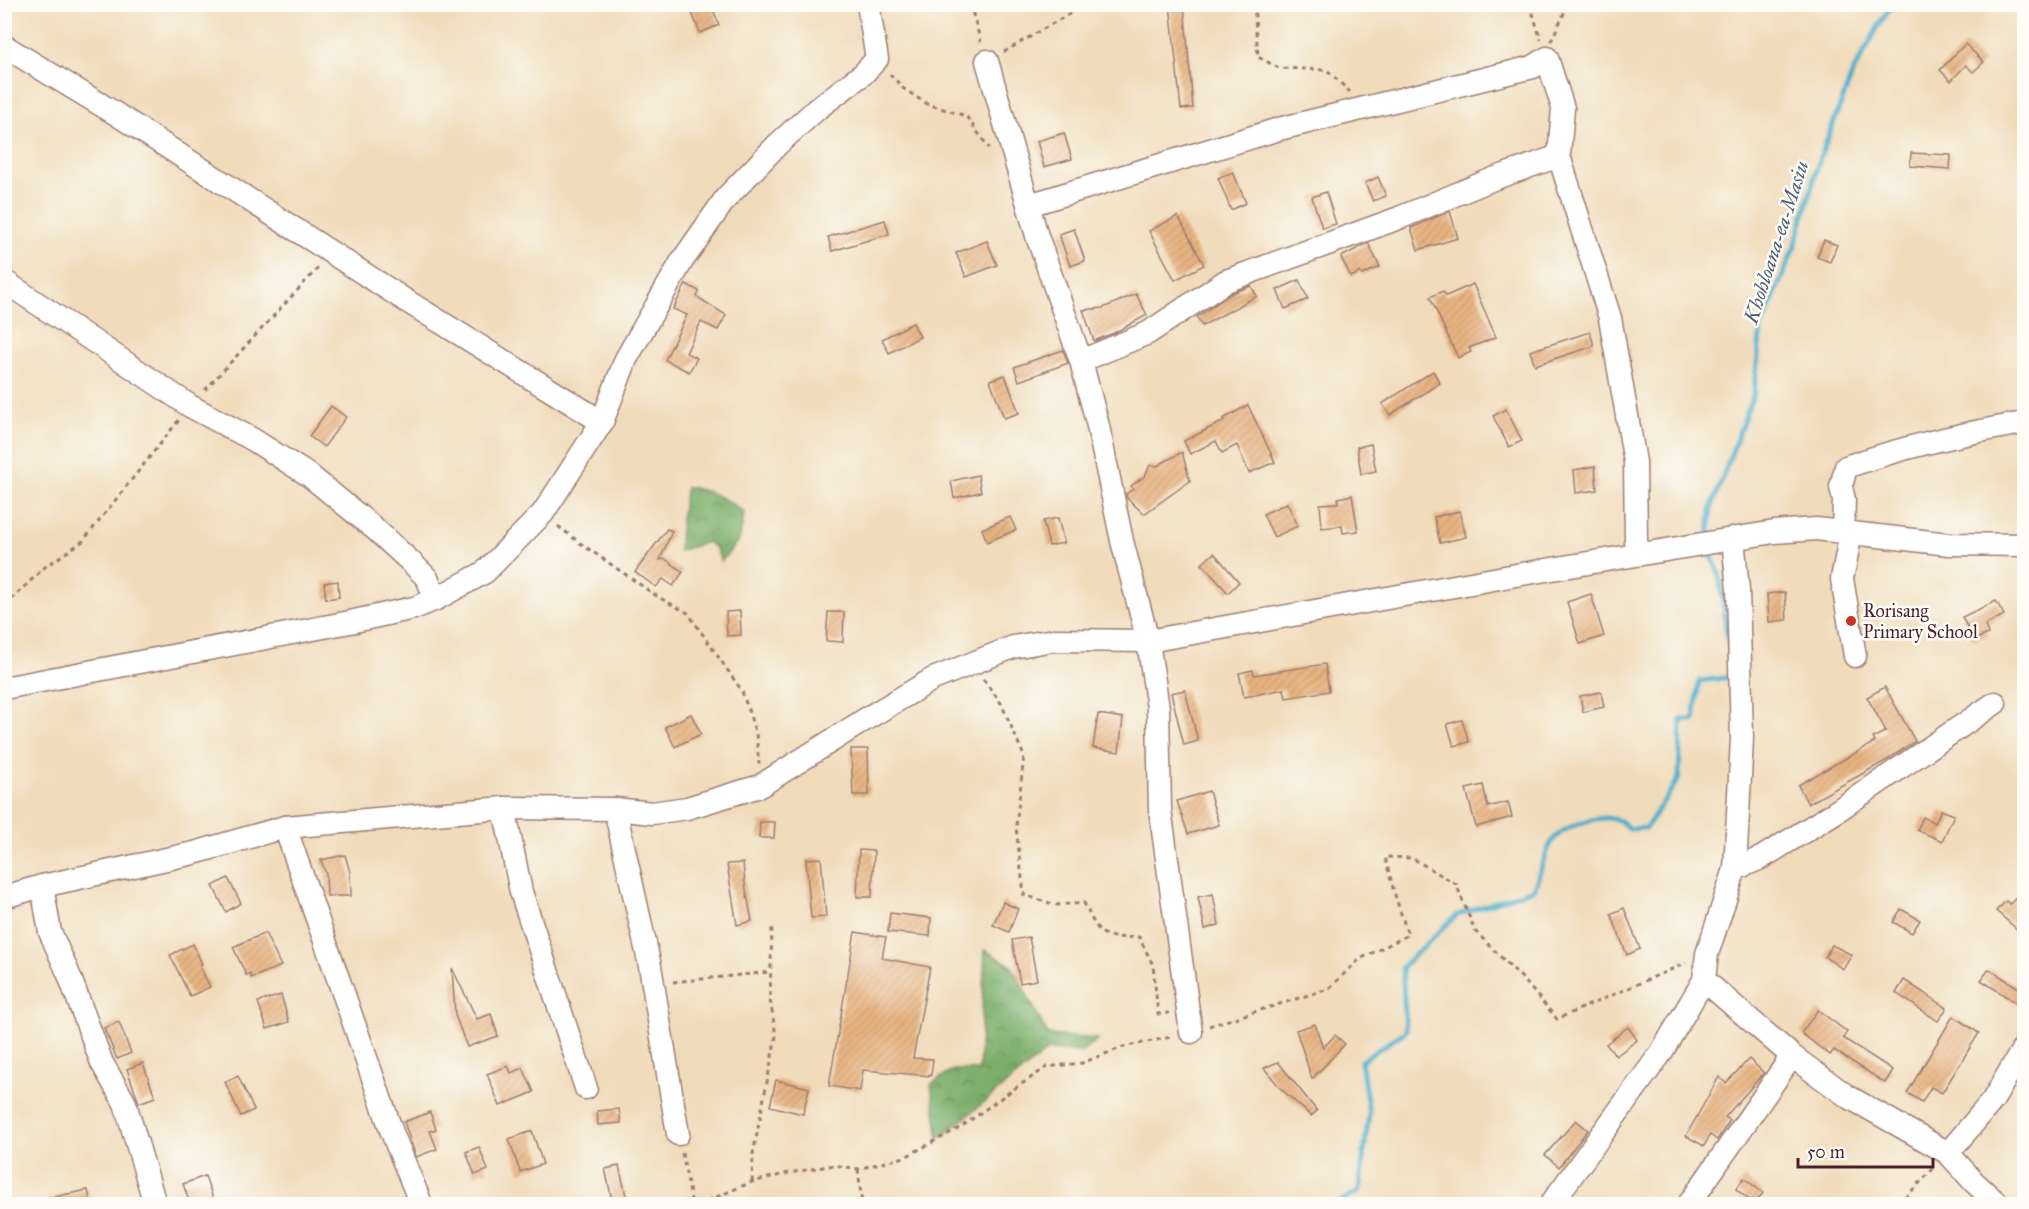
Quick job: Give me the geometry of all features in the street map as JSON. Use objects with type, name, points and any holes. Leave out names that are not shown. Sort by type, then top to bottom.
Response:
[{"type":"street","points":[[4,688],[414,608],[436,599],[485,572],[543,513],[602,422],[626,359],[682,261],[726,198],[778,144],[877,59],[868,4]]},
{"type":"street","points":[[4,45],[602,422]]},
{"type":"street","points":[[1029,205],[1279,129],[1533,68],[1545,53]]},
{"type":"street","points":[[1545,53],[1563,108],[1560,156],[1610,318],[1635,462],[1635,542],[1640,554]]},
{"type":"street","points":[[987,61],[1037,236],[1081,361],[1098,426],[1122,541],[1148,641],[1158,708],[1160,809],[1190,1021]]},
{"type":"street","points":[[1081,361],[1148,333],[1226,281],[1399,218],[1492,179],[1560,156]]},
{"type":"street","points":[[4,281],[190,406],[252,439],[310,476],[411,562],[427,578],[436,599]]},
{"type":"street","points":[[1855,656],[1842,579],[1847,532],[1841,487],[1846,467],[1880,455],[2025,423]]},
{"type":"street","points":[[4,897],[42,886],[194,853],[285,827],[504,808],[615,809],[652,813],[687,808],[760,786],[933,680],[1013,647],[1054,639],[1148,641],[1774,532],[1816,530],[1949,544],[2025,545]]},
{"type":"street","points":[[1551,1204],[1661,1053],[1704,980],[1707,954],[1735,869],[1742,739],[1738,590],[1733,538]]},
{"type":"street","points":[[1735,869],[1761,858],[1834,813],[1995,703]]},
{"type":"street","points":[[504,808],[521,892],[586,1088]]},
{"type":"street","points":[[615,809],[653,984],[678,1134]]},
{"type":"street","points":[[285,827],[389,1125],[421,1204]]},
{"type":"street","points":[[42,886],[50,932],[102,1063],[125,1103],[155,1204]]},
{"type":"street","points":[[1704,980],[1792,1056],[1847,1096],[1948,1153],[1998,1204]]},
{"type":"street","points":[[1948,1153],[1994,1100],[2025,1047]]},
{"type":"street","points":[[1689,1204],[1792,1056]]},
{"type":"path","points":[[970,4],[987,61],[1086,4]]},
{"type":"path","points":[[1254,4],[1258,57],[1279,68],[1327,70],[1366,108]]},
{"type":"path","points":[[1530,4],[1545,53]]},
{"type":"path","points":[[1545,53],[1565,11],[1572,4]]},
{"type":"path","points":[[877,59],[904,88],[927,104],[966,116],[992,151]]},
{"type":"path","points":[[4,606],[45,567],[83,541],[190,406],[332,253]]},
{"type":"path","points":[[543,513],[580,543],[658,597],[688,613],[742,691],[756,734],[760,786]]},
{"type":"path","points":[[971,663],[1001,703],[1024,756],[1016,827],[1024,895],[1056,905],[1084,903],[1098,931],[1114,939],[1139,937],[1153,965],[1158,1014],[1190,1021]]},
{"type":"path","points":[[700,1204],[752,1182],[834,1165],[858,1169],[905,1157],[961,1127],[1047,1067],[1082,1063],[1190,1021],[1328,988],[1360,960],[1408,935],[1385,857],[1412,858],[1456,884],[1475,931],[1523,979],[1557,1020],[1707,954]]},
{"type":"path","points":[[752,1182],[753,1154],[776,1036],[770,999],[772,927]]},
{"type":"path","points":[[653,984],[770,972]]},
{"type":"path","points":[[678,1134],[692,1204]]},
{"type":"path","points":[[1899,1204],[1948,1153]]},
{"type":"path","points":[[858,1169],[862,1204]]},
{"type":"green space","points":[[686,487],[716,495],[744,512],[740,538],[721,562],[716,548],[707,542],[679,551]]},
{"type":"green space","points":[[985,950],[1012,966],[1048,1035],[1099,1039],[1082,1052],[1048,1050],[939,1139],[931,1084],[953,1070],[979,1070]]},
{"type":"building","points":[[699,4],[711,4],[719,25],[700,33],[690,8]]},
{"type":"building","points":[[1170,4],[1184,4],[1193,108],[1181,109]]},
{"type":"building","points":[[1965,44],[1984,62],[1973,72],[1966,65],[1951,81],[1940,70]]},
{"type":"building","points":[[1064,133],[1072,159],[1044,167],[1037,141]]},
{"type":"building","points":[[1911,153],[1951,155],[1950,169],[1910,166]]},
{"type":"building","points":[[1233,172],[1246,203],[1231,210],[1218,178]]},
{"type":"building","points":[[1378,177],[1386,196],[1373,201],[1365,183]]},
{"type":"building","points":[[1326,192],[1336,224],[1322,228],[1312,197]]},
{"type":"building","points":[[1450,211],[1458,238],[1418,250],[1411,228]]},
{"type":"building","points":[[1178,216],[1204,265],[1175,280],[1149,231]]},
{"type":"building","points":[[885,220],[889,234],[832,251],[828,237]]},
{"type":"building","points":[[1074,229],[1085,261],[1070,266],[1059,234]]},
{"type":"building","points":[[1824,240],[1837,245],[1830,262],[1817,257]]},
{"type":"building","points":[[987,241],[997,265],[966,277],[956,253]]},
{"type":"building","points":[[1368,243],[1380,267],[1351,277],[1341,257]]},
{"type":"building","points":[[1299,280],[1308,299],[1285,309],[1277,290]]},
{"type":"building","points":[[686,284],[699,291],[697,297],[726,315],[718,330],[701,322],[686,353],[697,358],[689,372],[665,360],[687,315],[673,309]]},
{"type":"building","points":[[1473,284],[1496,337],[1469,348],[1471,352],[1458,358],[1430,297],[1443,291],[1446,296]]},
{"type":"building","points":[[1251,286],[1257,296],[1202,326],[1197,317],[1232,293]]},
{"type":"building","points":[[1136,294],[1147,315],[1094,341],[1083,310],[1103,308]]},
{"type":"building","points":[[913,323],[920,337],[889,353],[882,339]]},
{"type":"building","points":[[1590,332],[1594,346],[1535,365],[1530,351]]},
{"type":"building","points":[[1063,350],[1068,363],[1019,381],[1014,367]]},
{"type":"building","points":[[1433,371],[1440,383],[1390,415],[1382,404]]},
{"type":"building","points":[[1005,375],[1019,413],[1004,418],[990,380]]},
{"type":"building","points":[[1248,405],[1275,462],[1249,473],[1237,445],[1222,453],[1216,441],[1190,454],[1184,441],[1224,421],[1223,419]]},
{"type":"building","points":[[331,406],[346,417],[324,447],[309,436]]},
{"type":"building","points":[[1506,409],[1522,441],[1509,447],[1493,416]]},
{"type":"building","points":[[1371,444],[1376,471],[1361,474],[1357,447]]},
{"type":"building","points":[[1182,452],[1190,481],[1144,514],[1127,498],[1126,494],[1133,489],[1131,486],[1145,476],[1150,465],[1157,466]]},
{"type":"building","points":[[1595,466],[1597,490],[1576,493],[1574,470]]},
{"type":"building","points":[[978,475],[981,492],[954,498],[951,481]]},
{"type":"building","points":[[1352,495],[1358,531],[1343,533],[1342,526],[1322,528],[1320,504],[1338,503],[1338,498]]},
{"type":"building","points":[[1287,503],[1298,526],[1274,537],[1263,514]]},
{"type":"building","points":[[1460,511],[1466,537],[1440,543],[1434,517]]},
{"type":"building","points":[[1010,517],[1016,530],[987,542],[982,529]]},
{"type":"building","points":[[1058,518],[1064,543],[1049,546],[1043,521]]},
{"type":"building","points":[[667,529],[672,531],[660,560],[665,559],[683,572],[673,586],[663,579],[656,587],[635,572]]},
{"type":"building","points":[[1214,553],[1239,582],[1228,593],[1202,564]]},
{"type":"building","points":[[338,581],[339,597],[326,599],[324,583]]},
{"type":"building","points":[[1785,592],[1787,620],[1769,622],[1767,594]]},
{"type":"building","points":[[1591,594],[1604,636],[1580,644],[1567,602]]},
{"type":"building","points":[[1996,601],[2004,615],[1985,625],[1988,634],[1974,640],[1962,617]]},
{"type":"building","points":[[740,611],[741,635],[727,636],[726,612]]},
{"type":"building","points":[[828,612],[844,612],[843,642],[826,641]]},
{"type":"building","points":[[1325,664],[1329,691],[1286,698],[1284,689],[1244,697],[1239,673],[1253,670],[1254,675]]},
{"type":"building","points":[[1885,687],[1915,741],[1887,760],[1808,804],[1798,785],[1875,742],[1873,738],[1886,731],[1867,697]]},
{"type":"building","points":[[1185,690],[1198,741],[1184,745],[1171,693]]},
{"type":"building","points":[[1601,692],[1604,707],[1583,712],[1580,696]]},
{"type":"building","points":[[691,714],[701,734],[675,747],[665,727]]},
{"type":"building","points":[[1098,714],[1123,718],[1119,752],[1093,748]]},
{"type":"building","points":[[1462,720],[1469,742],[1454,746],[1447,724]]},
{"type":"building","points":[[851,749],[868,749],[869,795],[853,795]]},
{"type":"building","points":[[1483,785],[1488,807],[1508,802],[1512,817],[1476,827],[1466,789]]},
{"type":"building","points":[[1209,791],[1219,825],[1188,834],[1177,801]]},
{"type":"building","points":[[1941,810],[1954,815],[1942,841],[1917,830],[1923,817],[1935,823]]},
{"type":"building","points":[[760,822],[775,822],[774,838],[759,838]]},
{"type":"building","points":[[859,850],[874,851],[872,897],[857,897]]},
{"type":"building","points":[[345,855],[350,872],[351,896],[327,896],[326,874],[321,860]]},
{"type":"building","points":[[821,858],[826,917],[811,918],[806,859]]},
{"type":"building","points":[[743,863],[752,921],[737,925],[727,864]]},
{"type":"building","points":[[228,878],[241,903],[226,912],[213,886]]},
{"type":"building","points":[[2025,888],[2025,936],[1996,911],[2006,901],[2010,904]]},
{"type":"building","points":[[1213,894],[1219,925],[1205,929],[1198,897]]},
{"type":"building","points":[[1003,902],[1018,909],[1009,932],[993,925]]},
{"type":"building","points":[[1624,908],[1640,949],[1627,955],[1611,914]]},
{"type":"building","points":[[1901,909],[1920,920],[1912,933],[1893,922]]},
{"type":"building","points":[[890,913],[931,918],[930,936],[888,932]]},
{"type":"building","points":[[855,932],[886,937],[882,958],[930,967],[913,1058],[933,1059],[931,1076],[863,1070],[860,1091],[829,1086]]},
{"type":"building","points":[[265,933],[281,966],[251,978],[250,973],[246,975],[233,947]]},
{"type":"building","points":[[1029,937],[1037,980],[1020,983],[1012,940]]},
{"type":"building","points":[[193,944],[202,964],[199,965],[210,987],[190,996],[170,955]]},
{"type":"building","points":[[1832,945],[1852,955],[1843,969],[1825,957]]},
{"type":"building","points":[[452,968],[477,1019],[491,1014],[498,1036],[467,1047],[455,1015]]},
{"type":"building","points":[[1989,969],[2025,992],[2025,1009],[1981,980]]},
{"type":"building","points":[[1904,980],[1947,1008],[1938,1021],[1896,993]]},
{"type":"building","points":[[281,995],[289,1022],[267,1029],[258,1002]]},
{"type":"building","points":[[1818,1010],[1847,1032],[1843,1038],[1893,1070],[1885,1083],[1834,1050],[1830,1055],[1801,1033]]},
{"type":"building","points":[[1953,1016],[1979,1033],[1942,1093],[1931,1087],[1922,1102],[1907,1093]]},
{"type":"building","points":[[119,1022],[131,1053],[117,1059],[104,1028]]},
{"type":"building","points":[[1315,1024],[1323,1048],[1335,1035],[1345,1044],[1312,1079],[1296,1030]]},
{"type":"building","points":[[1628,1027],[1637,1040],[1616,1056],[1606,1044]]},
{"type":"building","points":[[1749,1059],[1764,1073],[1725,1117],[1730,1120],[1717,1140],[1710,1135],[1704,1146],[1686,1136],[1719,1077],[1726,1083]]},
{"type":"building","points":[[1278,1062],[1317,1111],[1311,1116],[1281,1089],[1264,1068]]},
{"type":"building","points":[[143,1063],[155,1097],[139,1103],[127,1069]]},
{"type":"building","points":[[508,1066],[511,1073],[523,1068],[534,1092],[500,1106],[487,1074]]},
{"type":"building","points":[[238,1076],[254,1110],[241,1116],[225,1082]]},
{"type":"building","points":[[776,1080],[809,1088],[803,1114],[770,1106]]},
{"type":"building","points":[[619,1109],[621,1123],[598,1125],[597,1111]]},
{"type":"building","points":[[430,1112],[436,1129],[430,1131],[437,1149],[416,1157],[404,1122]]},
{"type":"building","points":[[1576,1120],[1588,1130],[1559,1167],[1545,1155]]},
{"type":"building","points":[[532,1131],[543,1164],[520,1172],[509,1139]]},
{"type":"building","points":[[479,1147],[488,1170],[475,1175],[466,1152]]},
{"type":"building","points":[[619,1166],[628,1204],[613,1204],[605,1169]]},
{"type":"building","points":[[205,1176],[214,1201],[190,1204],[183,1184]]},
{"type":"building","points":[[1744,1178],[1763,1193],[1754,1204],[1736,1189]]},
{"type":"building","points":[[88,1190],[91,1204],[49,1204],[48,1198]]},
{"type":"waterway","name":"Khohloana-ea-Masiu","points":[[1709,535],[1711,509],[1754,392],[1761,328],[1795,246],[1820,158],[1853,72],[1893,4]]},
{"type":"waterway","name":"Khohloana-ea-Masiu","points":[[1711,555],[1719,573],[1729,647]]},
{"type":"waterway","name":"Khohloana-ea-Masiu","points":[[1335,1204],[1359,1192],[1369,1113],[1361,1061],[1406,1031],[1402,967],[1457,915],[1534,889],[1550,845],[1565,830],[1583,822],[1602,818],[1618,820],[1629,829],[1646,828],[1679,778],[1681,720],[1694,720],[1699,681],[1733,677]]},
{"type":"place","name":"Rorisang Primary School","points":[[1851,621]]}]
